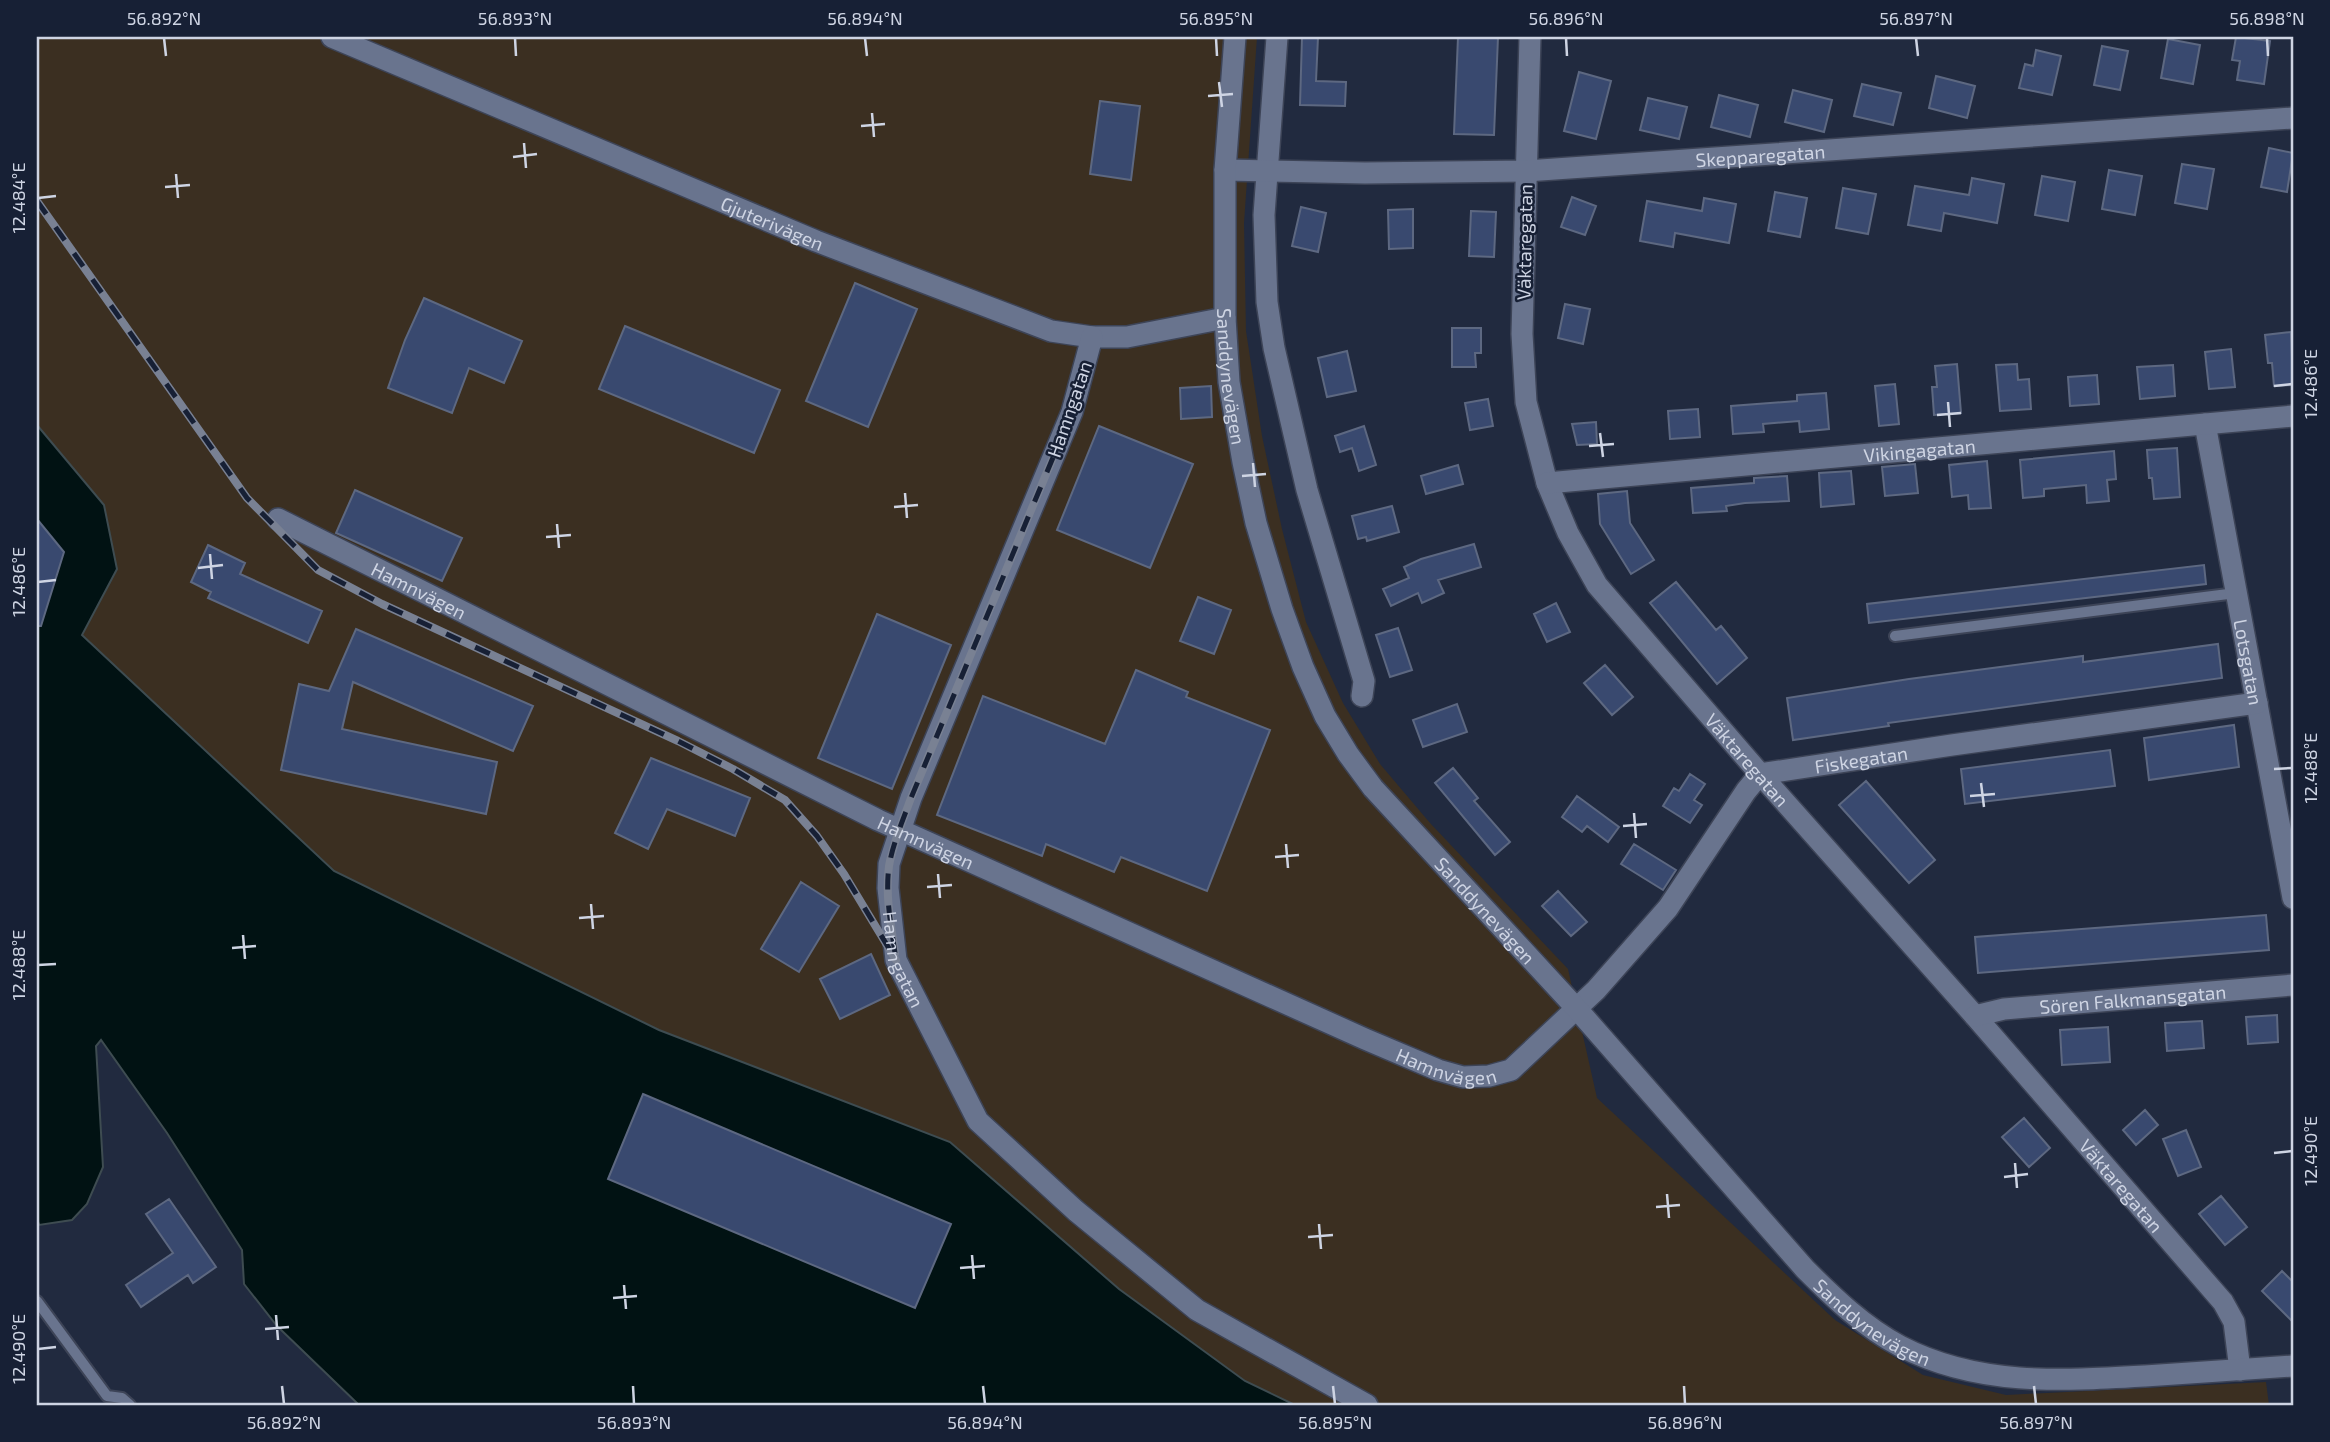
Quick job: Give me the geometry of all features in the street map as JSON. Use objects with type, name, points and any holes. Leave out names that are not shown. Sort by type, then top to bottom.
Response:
[{"type":"street","name":"Gjuterivägen","points":[[332,37],[816,241],[1051,331],[1093,337],[1127,337],[1225,318]]},
{"type":"street","name":"Sanddynevägen","points":[[1235,37],[1225,170],[1225,318],[1230,382],[1243,462],[1256,523],[1290,632],[1325,716],[1373,789],[1577,1009],[1805,1269],[1835,1299],[1868,1326],[1898,1345],[1930,1360],[1980,1375],[2024,1379],[2106,1378],[2293,1366]]},
{"type":"street","points":[[1277,37],[1264,215],[1267,302],[1273,348],[1307,490],[1364,681],[1362,696]]},
{"type":"street","name":"Väktaregatan","points":[[1530,37],[1522,334],[1526,402],[1547,482],[1567,533],[1597,585],[2223,1302],[2234,1322],[2239,1370]]},
{"type":"street","name":"Skepparegatan","points":[[1225,170],[1526,172],[2293,118]]},
{"type":"street","name":"Hamngatan","points":[[1093,337],[1072,412],[911,798],[889,864],[888,888],[896,960],[978,1121],[1076,1211],[1197,1310],[1367,1405]]},
{"type":"street","name":"Vikingagatan","points":[[1547,482],[2293,416]]},
{"type":"street","name":"Lotsgatan","points":[[2205,424],[2293,898]]},
{"type":"street","name":"Hamnvägen","points":[[278,519],[900,830],[1438,1070],[1463,1077],[1489,1076],[1511,1070],[1577,1009]]},
{"type":"street","name":"Fiskegatan","points":[[1760,774],[2257,703]]},
{"type":"street","points":[[1577,1009],[1668,908],[1746,790],[1760,774]]},
{"type":"street","name":"Sören Falkmansgatan","points":[[1975,1016],[2004,1009],[2293,985]]},
{"type":"lane","points":[[1895,636],[2236,593]]},
{"type":"lane","points":[[37,1301],[104,1400],[122,1398],[130,1405]]},
{"type":"shaded area","points":[[37,37],[1257,37],[1244,223],[1246,331],[1262,436],[1306,622],[1343,703],[1380,764],[1430,823],[1568,969],[1597,1098],[1835,1320],[1923,1375],[2006,1395],[2266,1382],[2269,1405],[1295,1405],[1245,1381],[1119,1289],[950,1142],[659,1030],[334,871],[82,635],[117,568],[104,505],[37,425]]},
{"type":"shaded area","points":[[37,425],[104,505],[117,569],[82,635],[334,871],[659,1030],[950,1142],[1119,1289],[1245,1381],[1295,1405],[359,1405],[277,1326],[244,1284],[242,1250],[167,1133],[101,1040],[96,1046],[103,1167],[87,1204],[72,1220],[39,1225]]},
{"type":"building","points":[[1302,37],[1318,37],[1316,81],[1346,82],[1345,106],[1300,105]]},
{"type":"building","points":[[1458,37],[1498,37],[1494,135],[1454,134]]},
{"type":"building","points":[[2236,37],[2270,41],[2264,84],[2237,80],[2240,61],[2232,60]]},
{"type":"building","points":[[2168,39],[2200,45],[2193,84],[2161,78]]},
{"type":"building","points":[[2102,46],[2128,51],[2120,90],[2094,85]]},
{"type":"building","points":[[2036,50],[2061,56],[2052,95],[2019,88],[2025,64],[2033,66]]},
{"type":"building","points":[[1579,72],[1611,81],[1596,139],[1564,131]]},
{"type":"building","points":[[1936,76],[1975,86],[1967,118],[1929,108]]},
{"type":"building","points":[[1862,84],[1901,93],[1893,125],[1854,116]]},
{"type":"building","points":[[1793,90],[1832,100],[1824,132],[1785,122]]},
{"type":"building","points":[[1719,95],[1758,105],[1750,137],[1711,127]]},
{"type":"building","points":[[1648,98],[1687,107],[1679,139],[1640,130]]},
{"type":"building","points":[[1100,101],[1140,106],[1131,180],[1090,174]]},
{"type":"building","points":[[2269,148],[2293,153],[2287,192],[2261,187]]},
{"type":"building","points":[[2182,164],[2214,169],[2207,209],[2175,203]]},
{"type":"building","points":[[2109,170],[2142,176],[2135,215],[2102,209]]},
{"type":"building","points":[[2042,176],[2075,182],[2068,221],[2035,215]]},
{"type":"building","points":[[1972,178],[2004,184],[1997,223],[1944,213],[1941,231],[1908,225],[1915,186],[1969,195]]},
{"type":"building","points":[[1843,188],[1876,194],[1868,234],[1836,228]]},
{"type":"building","points":[[1775,192],[1807,198],[1800,237],[1768,231]]},
{"type":"building","points":[[1572,197],[1596,206],[1585,235],[1561,227]]},
{"type":"building","points":[[1704,198],[1736,204],[1729,243],[1675,233],[1673,247],[1640,241],[1647,201],[1702,211]]},
{"type":"building","points":[[1301,207],[1326,213],[1318,252],[1292,246]]},
{"type":"building","points":[[1413,209],[1413,248],[1389,249],[1388,210]]},
{"type":"building","points":[[1471,211],[1496,212],[1494,257],[1469,256]]},
{"type":"building","points":[[855,283],[917,309],[868,427],[806,401]]},
{"type":"building","points":[[424,298],[522,341],[504,383],[469,368],[452,413],[388,388]]},
{"type":"building","points":[[1565,304],[1590,309],[1583,344],[1558,338]]},
{"type":"building","points":[[625,326],[780,390],[754,453],[599,389]]},
{"type":"building","points":[[1452,328],[1481,328],[1481,353],[1475,353],[1476,367],[1452,367]]},
{"type":"building","points":[[2291,332],[2293,385],[2274,386],[2265,335]]},
{"type":"building","points":[[2231,349],[2235,387],[2209,389],[2205,352]]},
{"type":"building","points":[[1347,351],[1356,391],[1327,397],[1318,358]]},
{"type":"building","points":[[1957,364],[1961,413],[1934,415],[1932,387],[1937,387],[1935,366]]},
{"type":"building","points":[[2017,364],[2018,380],[2029,379],[2031,409],[2000,411],[1996,365]]},
{"type":"building","points":[[2173,365],[2175,396],[2140,399],[2137,367]]},
{"type":"building","points":[[2097,375],[2099,404],[2070,406],[2068,377]]},
{"type":"building","points":[[1895,384],[1899,424],[1879,426],[1875,386]]},
{"type":"building","points":[[1211,386],[1212,417],[1181,419],[1180,388]]},
{"type":"building","points":[[1826,393],[1829,429],[1800,432],[1799,421],[1763,424],[1764,432],[1733,434],[1731,406],[1797,401],[1797,395]]},
{"type":"building","points":[[1488,399],[1493,426],[1470,430],[1465,403]]},
{"type":"building","points":[[1698,409],[1700,437],[1670,439],[1668,411]]},
{"type":"building","points":[[1596,422],[1597,444],[1577,445],[1572,424]]},
{"type":"building","points":[[1099,426],[1193,464],[1150,568],[1057,530]]},
{"type":"building","points":[[1364,426],[1376,465],[1359,471],[1352,448],[1340,452],[1335,436]]},
{"type":"building","points":[[2177,448],[2180,497],[2154,499],[2147,450]]},
{"type":"building","points":[[2114,451],[2116,479],[2107,480],[2109,501],[2087,503],[2086,485],[2044,489],[2044,496],[2023,498],[2020,460]]},
{"type":"building","points":[[1987,461],[1991,508],[1969,509],[1968,495],[1952,497],[1949,465]]},
{"type":"building","points":[[1915,464],[1918,493],[1885,496],[1882,467]]},
{"type":"building","points":[[1458,465],[1463,484],[1426,494],[1421,476]]},
{"type":"building","points":[[1851,471],[1854,504],[1821,507],[1819,473]]},
{"type":"building","points":[[1787,476],[1789,501],[1745,503],[1726,506],[1727,511],[1693,513],[1691,488],[1754,483],[1754,478]]},
{"type":"building","points":[[355,490],[462,538],[442,581],[336,533]]},
{"type":"building","points":[[1627,491],[1630,523],[1654,560],[1631,574],[1600,524],[1598,494]]},
{"type":"building","points":[[1392,506],[1399,532],[1367,541],[1366,537],[1358,539],[1352,516]]},
{"type":"building","points":[[37,519],[64,552],[41,626],[37,626]]},
{"type":"building","points":[[1474,544],[1481,567],[1438,580],[1444,593],[1422,603],[1418,593],[1391,606],[1383,589],[1409,578],[1404,567],[1421,559]]},
{"type":"building","points":[[208,545],[245,563],[240,574],[322,611],[308,643],[208,598],[211,592],[191,582]]},
{"type":"building","points":[[2204,565],[2206,584],[1869,623],[1867,604]]},
{"type":"building","points":[[1676,582],[1716,630],[1721,626],[1747,658],[1717,684],[1650,603]]},
{"type":"building","points":[[1198,597],[1231,610],[1214,654],[1180,641]]},
{"type":"building","points":[[1556,603],[1570,632],[1547,642],[1534,614]]},
{"type":"building","points":[[877,614],[951,645],[892,789],[818,758]]},
{"type":"building","points":[[1398,628],[1412,670],[1390,677],[1376,635]]},
{"type":"building","points":[[356,629],[533,706],[513,751],[353,682],[342,729],[497,762],[486,814],[281,770],[299,684],[329,691]]},
{"type":"building","points":[[2218,644],[2222,678],[1888,723],[1889,726],[1793,740],[1787,698],[2083,656],[2083,662]]},
{"type":"building","points":[[1605,665],[1633,697],[1612,715],[1584,683]]},
{"type":"building","points":[[1136,670],[1188,692],[1186,697],[1270,730],[1207,891],[1121,857],[1114,872],[1046,844],[1042,856],[937,815],[983,696],[1105,744]]},
{"type":"building","points":[[1457,704],[1467,732],[1423,747],[1413,720]]},
{"type":"building","points":[[2234,725],[2239,767],[2149,780],[2144,738]]},
{"type":"building","points":[[2110,750],[2115,786],[1965,804],[1961,769]]},
{"type":"building","points":[[651,758],[750,798],[735,836],[667,809],[648,849],[615,833]]},
{"type":"building","points":[[1453,768],[1478,798],[1474,801],[1510,842],[1495,855],[1435,783]]},
{"type":"building","points":[[1690,774],[1705,784],[1694,800],[1702,805],[1690,823],[1663,806],[1674,788],[1679,791]]},
{"type":"building","points":[[1866,781],[1935,860],[1909,883],[1839,805]]},
{"type":"building","points":[[1577,796],[1619,827],[1608,842],[1587,826],[1582,832],[1562,817]]},
{"type":"building","points":[[1634,844],[1676,870],[1663,890],[1621,864]]},
{"type":"building","points":[[801,882],[839,906],[799,972],[761,949]]},
{"type":"building","points":[[1558,891],[1587,922],[1571,936],[1542,906]]},
{"type":"building","points":[[2266,915],[2269,950],[1978,973],[1975,937]]},
{"type":"building","points":[[871,954],[890,995],[840,1019],[820,979]]},
{"type":"building","points":[[2277,1015],[2278,1042],[2248,1044],[2246,1017]]},
{"type":"building","points":[[2202,1021],[2204,1048],[2167,1051],[2165,1023]]},
{"type":"building","points":[[2108,1027],[2110,1062],[2062,1065],[2060,1030]]},
{"type":"building","points":[[643,1094],[951,1224],[915,1308],[608,1179]]},
{"type":"building","points":[[2145,1110],[2158,1125],[2136,1145],[2123,1130]]},
{"type":"building","points":[[2024,1118],[2050,1148],[2029,1167],[2002,1137]]},
{"type":"building","points":[[2186,1130],[2201,1167],[2178,1176],[2163,1139]]},
{"type":"building","points":[[2221,1196],[2247,1227],[2225,1245],[2199,1214]]},
{"type":"building","points":[[169,1199],[216,1267],[193,1283],[188,1275],[141,1307],[126,1285],[173,1253],[146,1214]]},
{"type":"building","points":[[2282,1271],[2293,1282],[2293,1322],[2262,1291]]},
{"type":"railway","points":[[37,201],[247,498],[318,570],[382,604],[678,741],[785,800],[817,836],[844,874],[896,960]]},
{"type":"railway","points":[[895,953],[888,888],[889,866],[896,840],[911,798],[1072,412]]}]
